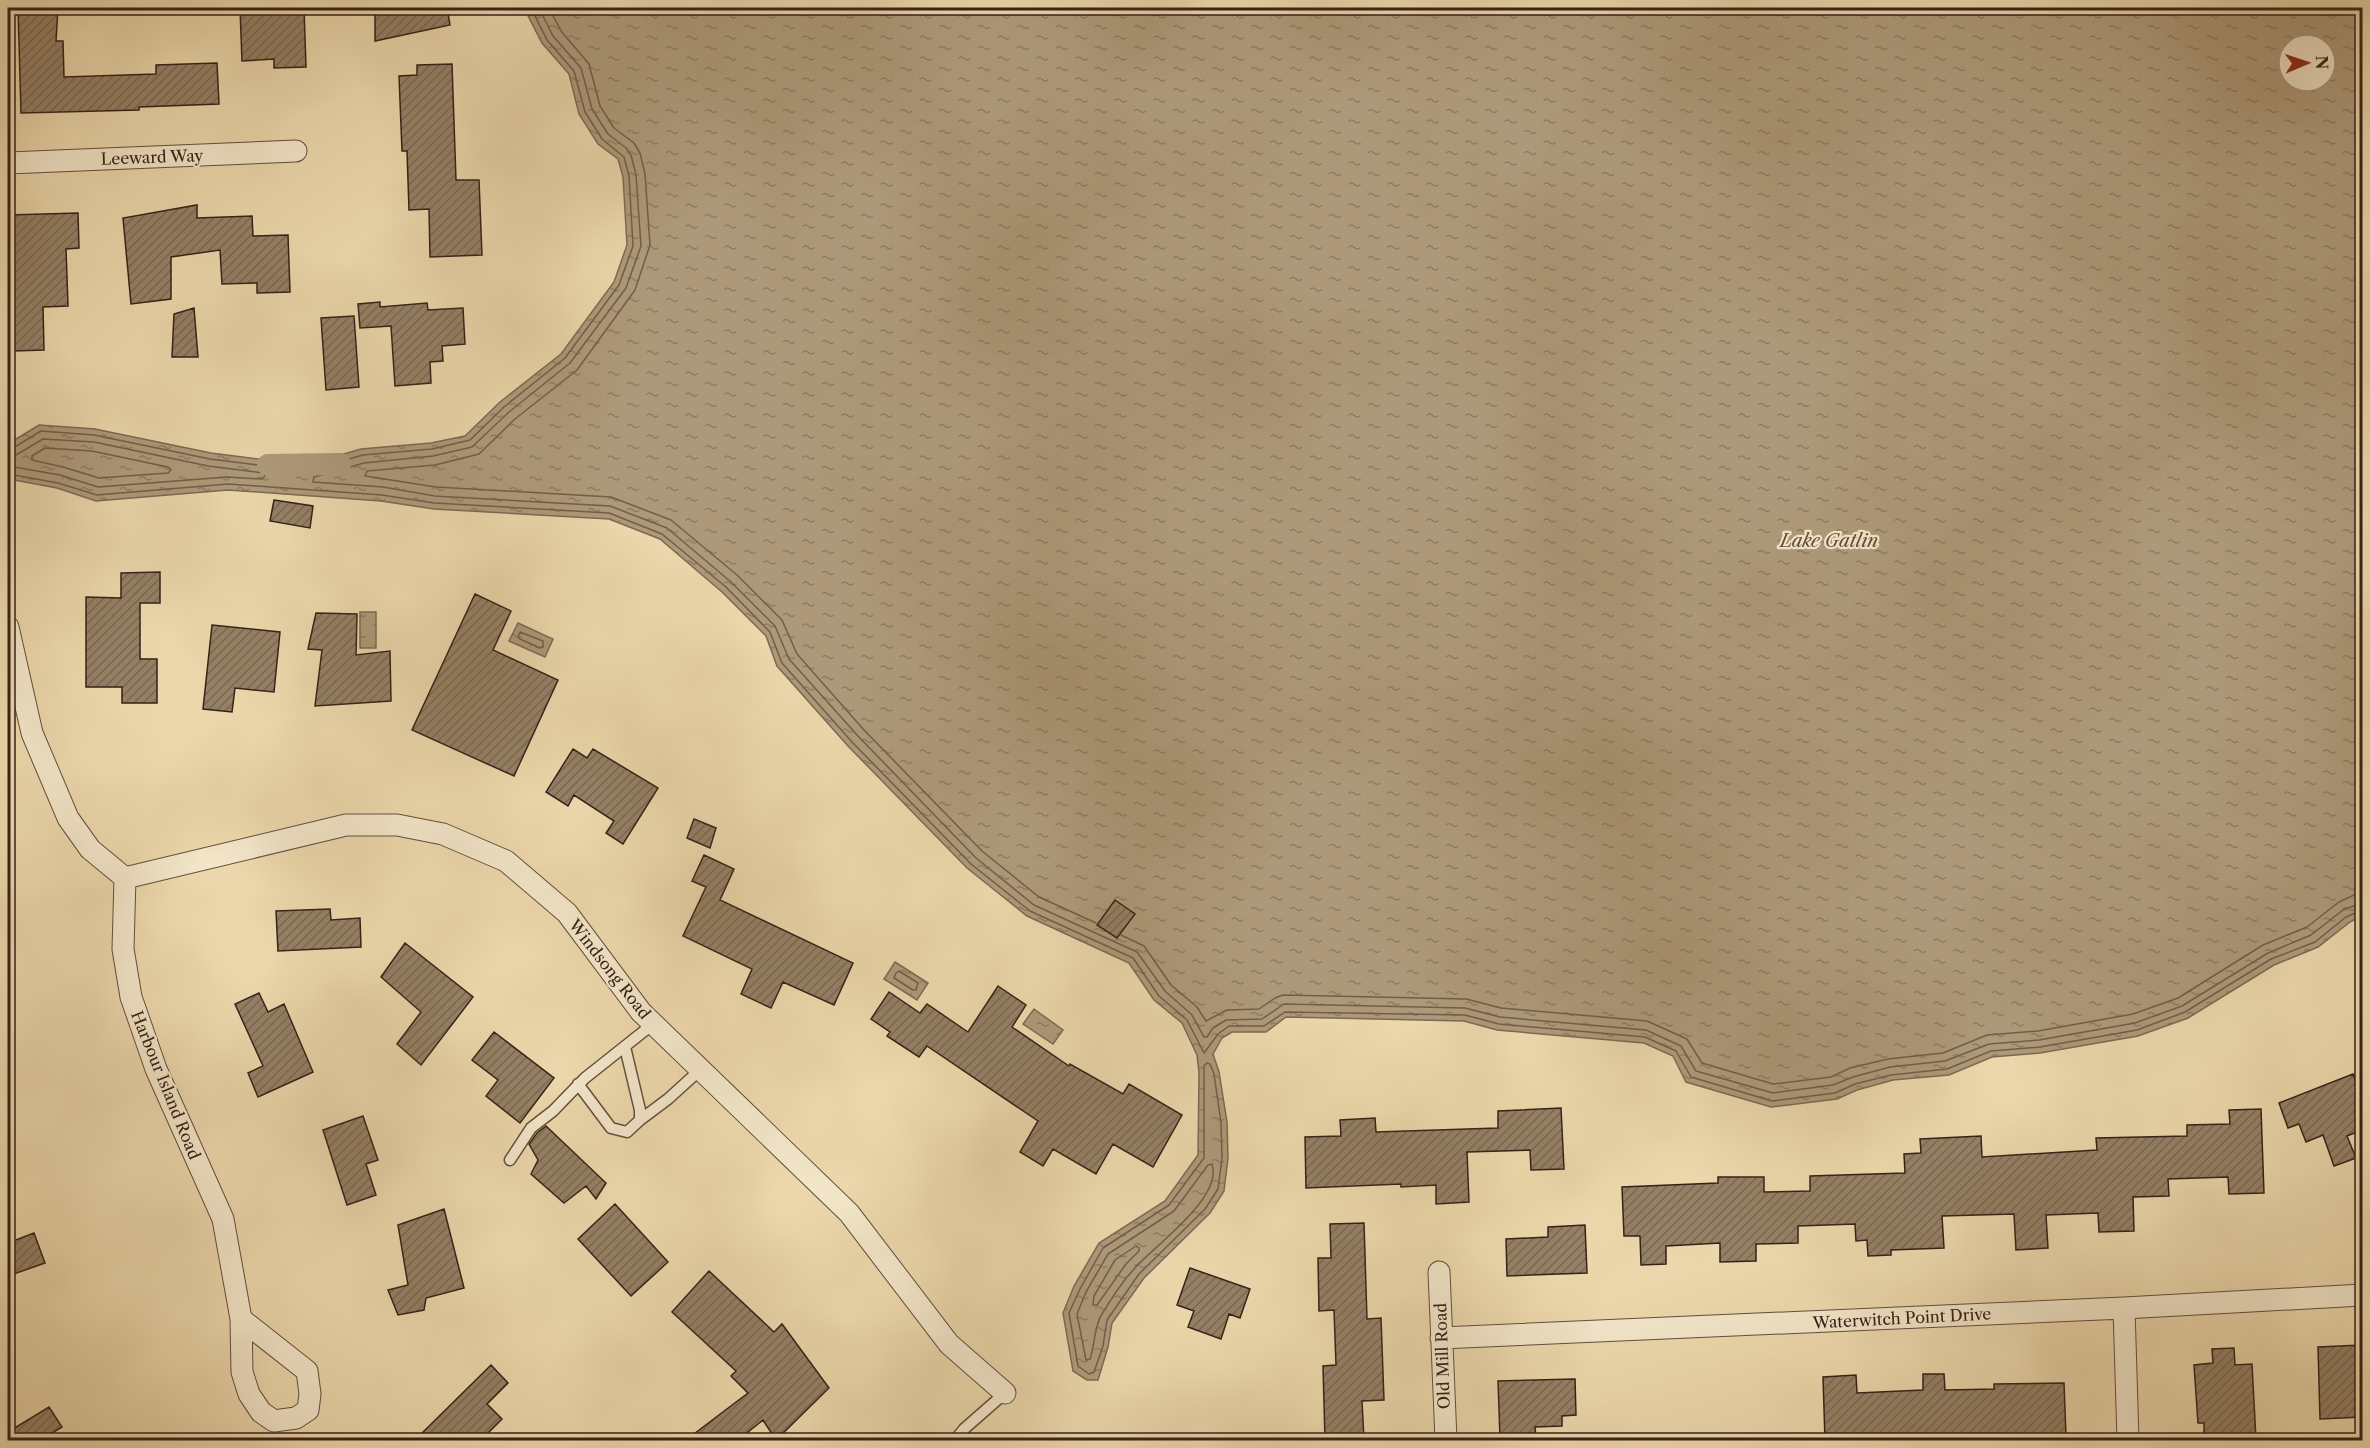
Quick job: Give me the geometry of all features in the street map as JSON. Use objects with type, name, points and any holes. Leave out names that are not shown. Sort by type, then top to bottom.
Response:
[{"type":"street","name":"Leeward Way","points":[[8,163],[296,151]]},
{"type":"street","points":[[8,627],[32,733],[68,818],[90,849],[125,878]]},
{"type":"street","name":"Windsong Road","points":[[125,878],[346,825],[398,825],[443,834],[506,861],[567,913],[641,1012],[849,1213],[949,1344],[1005,1393]]},
{"type":"street","name":"Harbour Island Road","points":[[125,878],[123,949],[131,998],[156,1068],[223,1219],[241,1319],[242,1372],[249,1394],[261,1412],[274,1421],[296,1418],[308,1410],[310,1394],[307,1371],[241,1319]]},
{"type":"street","name":"Old Mill Road","points":[[1439,1272],[1446,1440]]},
{"type":"street","name":"Waterwitch Point Drive","points":[[1441,1338],[2124,1308],[2362,1295]]},
{"type":"street","points":[[2124,1308],[2128,1440]]},
{"type":"lane","points":[[510,1160],[531,1128],[553,1111],[578,1084],[653,1024]]},
{"type":"lane","points":[[625,1047],[640,1110],[640,1120]]},
{"type":"lane","points":[[578,1084],[611,1128],[627,1132],[700,1070]]},
{"type":"lane","points":[[955,1440],[964,1429],[1005,1393]]},
{"type":"water","name":"Lake Gatlin","points":[[524,8],[2362,8],[2362,915],[2318,947],[2274,965],[2188,1018],[2138,1036],[2040,1053],[1992,1057],[1949,1075],[1893,1080],[1857,1090],[1837,1099],[1771,1107],[1686,1082],[1673,1056],[1644,1043],[1497,1030],[1464,1021],[1286,1017],[1266,1032],[1232,1032],[1222,1038],[1213,1054],[1219,1072],[1227,1122],[1228,1158],[1224,1191],[1210,1213],[1144,1278],[1112,1323],[1108,1347],[1098,1380],[1087,1380],[1073,1371],[1063,1313],[1074,1286],[1099,1243],[1165,1201],[1198,1155],[1199,1073],[1197,1055],[1182,1023],[1154,1000],[1129,963],[1027,916],[967,868],[848,746],[777,666],[766,636],[722,592],[660,539],[609,519],[434,509],[381,501],[228,490],[96,501],[57,488],[8,479],[8,444],[39,425],[95,429],[211,453],[306,465],[361,449],[431,443],[465,436],[500,402],[561,354],[614,282],[627,245],[623,177],[618,159],[598,144],[579,114],[569,74],[542,43]]},
{"type":"water","points":[[360,612],[376,612],[376,648],[360,648]]},
{"type":"water","points":[[518,623],[553,639],[545,657],[509,641]]},
{"type":"water","points":[[895,962],[928,983],[917,1000],[884,979]]},
{"type":"water","points":[[1034,1009],[1063,1030],[1053,1044],[1023,1024]]},
{"type":"building","points":[[18,8],[58,8],[56,41],[63,41],[64,77],[156,74],[156,65],[217,63],[219,104],[139,107],[139,110],[21,113]]},
{"type":"building","points":[[304,8],[306,67],[274,68],[274,59],[242,61],[240,9]]},
{"type":"building","points":[[375,8],[447,8],[450,25],[375,41]]},
{"type":"building","points":[[452,64],[456,180],[479,180],[482,255],[430,257],[429,209],[409,210],[407,151],[402,151],[399,76],[417,75],[417,65]]},
{"type":"building","points":[[197,205],[197,218],[252,216],[253,236],[288,235],[290,292],[257,293],[257,283],[222,284],[220,250],[171,257],[171,299],[131,304],[123,218]]},
{"type":"building","points":[[78,213],[79,248],[66,249],[68,306],[43,307],[44,350],[14,351],[8,215]]},
{"type":"building","points":[[380,302],[380,307],[427,303],[428,310],[463,308],[465,344],[442,346],[443,361],[430,362],[431,383],[395,386],[391,326],[360,328],[358,304]]},
{"type":"building","points":[[194,308],[198,357],[172,357],[174,314]]},
{"type":"building","points":[[354,316],[359,387],[326,390],[321,318]]},
{"type":"building","points":[[274,500],[313,506],[310,528],[270,521]]},
{"type":"building","points":[[160,572],[160,603],[140,603],[140,659],[157,659],[157,703],[122,703],[122,687],[86,687],[86,597],[121,598],[121,573]]},
{"type":"building","points":[[475,594],[511,611],[493,650],[558,680],[514,776],[412,730]]},
{"type":"building","points":[[316,613],[357,614],[356,655],[390,651],[391,701],[315,706],[322,650],[308,649]]},
{"type":"building","points":[[212,625],[280,632],[274,692],[235,688],[232,712],[203,709]]},
{"type":"building","points":[[573,749],[587,758],[593,749],[658,788],[623,844],[606,833],[614,821],[574,795],[568,806],[546,792]]},
{"type":"building","points":[[694,819],[716,828],[710,848],[687,838]]},
{"type":"building","points":[[704,855],[734,869],[720,900],[853,963],[834,1005],[783,982],[771,1008],[741,994],[752,969],[683,936],[706,887],[692,881]]},
{"type":"building","points":[[1115,900],[1135,914],[1117,938],[1097,925]]},
{"type":"building","points":[[330,909],[331,920],[360,918],[361,947],[278,951],[276,911]]},
{"type":"building","points":[[405,943],[473,997],[421,1065],[397,1044],[421,1012],[381,977]]},
{"type":"building","points":[[998,986],[1026,1005],[1012,1027],[1069,1066],[1070,1064],[1123,1094],[1129,1084],[1182,1115],[1153,1167],[1113,1144],[1096,1174],[1053,1149],[1043,1166],[1020,1152],[1038,1121],[927,1046],[919,1057],[887,1036],[890,1032],[871,1019],[889,992],[920,1013],[927,1004],[968,1032]]},
{"type":"building","points":[[259,993],[268,1012],[284,1004],[313,1072],[258,1097],[248,1073],[263,1066],[235,1004]]},
{"type":"building","points":[[494,1032],[554,1078],[520,1123],[486,1096],[498,1080],[472,1060]]},
{"type":"building","points":[[2353,1074],[2362,1099],[2362,1130],[2347,1136],[2356,1158],[2334,1166],[2323,1135],[2306,1142],[2299,1124],[2288,1128],[2279,1103]]},
{"type":"building","points":[[1561,1108],[1564,1169],[1531,1170],[1530,1150],[1467,1152],[1469,1202],[1436,1204],[1436,1185],[1401,1187],[1401,1184],[1306,1188],[1305,1137],[1341,1136],[1340,1120],[1375,1118],[1376,1132],[1498,1128],[1498,1111]]},
{"type":"building","points":[[2261,1109],[2264,1193],[2229,1194],[2228,1177],[2168,1179],[2169,1196],[2133,1197],[2134,1231],[2099,1232],[2098,1213],[2046,1215],[2048,1248],[2016,1250],[2014,1214],[1942,1216],[1944,1248],[1891,1250],[1891,1255],[1868,1256],[1867,1240],[1856,1241],[1855,1224],[1798,1226],[1798,1243],[1756,1244],[1756,1261],[1720,1262],[1720,1243],[1666,1246],[1666,1264],[1641,1265],[1640,1236],[1624,1236],[1622,1187],[1718,1183],[1718,1177],[1764,1177],[1764,1192],[1810,1191],[1810,1176],[1905,1173],[1904,1154],[1921,1153],[1920,1139],[1981,1136],[1982,1157],[2097,1150],[2096,1138],[2187,1136],[2187,1125],[2230,1124],[2229,1110]]},
{"type":"building","points":[[363,1116],[378,1160],[366,1164],[376,1195],[347,1205],[323,1130]]},
{"type":"building","points":[[546,1126],[606,1183],[596,1199],[586,1186],[564,1203],[531,1174],[538,1160],[529,1144]]},
{"type":"building","points":[[615,1204],[668,1262],[631,1296],[578,1239]]},
{"type":"building","points":[[444,1209],[464,1288],[426,1298],[424,1310],[398,1315],[388,1290],[408,1285],[398,1225]]},
{"type":"building","points":[[1364,1223],[1367,1319],[1381,1318],[1384,1400],[1362,1401],[1364,1440],[1325,1440],[1323,1366],[1336,1365],[1334,1310],[1319,1311],[1318,1258],[1331,1258],[1330,1224]]},
{"type":"building","points":[[1585,1225],[1587,1273],[1507,1276],[1506,1239],[1548,1237],[1548,1227]]},
{"type":"building","points":[[34,1233],[45,1263],[8,1276],[8,1243]]},
{"type":"building","points":[[1190,1268],[1250,1289],[1240,1318],[1229,1314],[1221,1339],[1188,1327],[1194,1311],[1177,1305]]},
{"type":"building","points":[[709,1271],[774,1332],[782,1324],[829,1388],[776,1440],[763,1420],[738,1440],[686,1440],[748,1393],[731,1376],[736,1371],[672,1312]]},
{"type":"building","points":[[2362,1345],[2362,1417],[2320,1419],[2318,1347]]},
{"type":"building","points":[[2234,1348],[2235,1365],[2252,1364],[2256,1440],[2204,1440],[2204,1423],[2198,1423],[2194,1365],[2213,1363],[2212,1349]]},
{"type":"building","points":[[491,1365],[508,1383],[487,1404],[502,1419],[481,1440],[415,1440]]},
{"type":"building","points":[[1923,1374],[1944,1374],[1945,1390],[1994,1389],[1994,1384],[2064,1383],[2066,1436],[2047,1437],[2047,1440],[1825,1440],[1823,1377],[1856,1375],[1857,1393],[1923,1390]]},
{"type":"building","points":[[1575,1379],[1576,1415],[1562,1416],[1562,1426],[1535,1427],[1536,1437],[1500,1438],[1498,1381]]},
{"type":"building","points":[[49,1407],[62,1427],[41,1440],[8,1440],[8,1432]]},
{"type":"waterway","points":[[268,465],[340,464]]}]
